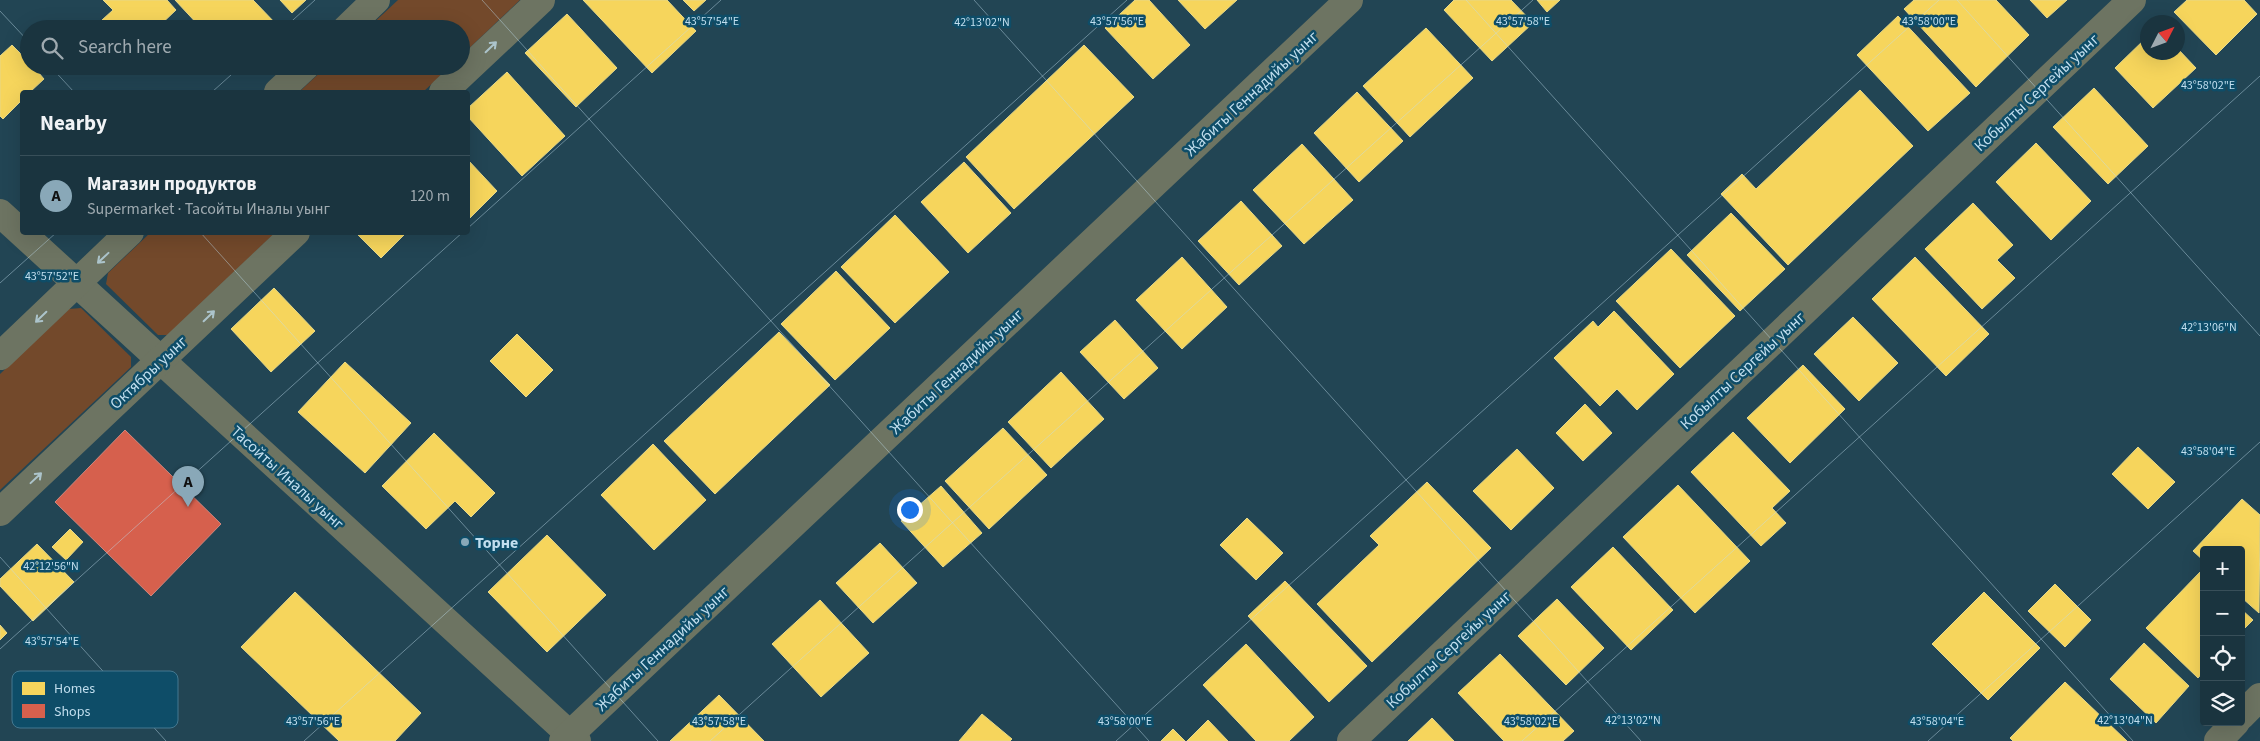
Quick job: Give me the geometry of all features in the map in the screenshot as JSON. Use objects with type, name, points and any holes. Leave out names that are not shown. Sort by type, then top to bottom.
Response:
[{"type":"street","points":[[355,20],[376,0]]},
{"type":"street","points":[[470,67],[541,0]]},
{"type":"street","name":"Жабиты Геннадийы уынг","points":[[570,739],[1350,0]]},
{"type":"street","name":"Кобылты Сергейы уынг","points":[[1351,741],[2132,0]]},
{"type":"street","points":[[280,90],[296,75]]},
{"type":"street","points":[[445,90],[461,75]]},
{"type":"street","name":"Тасойты Иналы уынг","points":[[0,214],[20,232]]},
{"type":"street","name":"Тасойты Иналы уынг","points":[[23,235],[570,739]]},
{"type":"street","points":[[0,356],[127,235]]},
{"type":"street","name":"Октябры уынг","points":[[0,512],[293,235]]},
{"type":"street","points":[[2245,712],[2260,697]]},
{"type":"street","points":[[2218,741],[2232,726]]},
{"type":"shaded area","points":[[398,0],[520,0],[470,47],[470,20],[377,20]]},
{"type":"shaded area","points":[[317,75],[441,75],[425,90],[301,90]]},
{"type":"shaded area","points":[[148,235],[273,235],[168,335],[158,335],[106,284],[108,273]]},
{"type":"shaded area","points":[[81,308],[131,357],[131,367],[0,490],[0,374],[69,309]]},
{"type":"building: Homes","points":[[103,0],[167,0],[176,10],[165,20],[102,20],[113,10]]},
{"type":"building: Homes","points":[[175,0],[253,0],[272,20],[194,20]]},
{"type":"building: Homes","points":[[280,0],[306,0],[292,13]]},
{"type":"building: Homes","points":[[583,0],[667,0],[696,31],[652,73]]},
{"type":"building: Homes","points":[[683,0],[706,0],[694,11]]},
{"type":"building: Homes","points":[[1135,0],[1149,0],[1190,45],[1153,79],[1105,28]]},
{"type":"building: Homes","points":[[1178,0],[1237,0],[1205,29]]},
{"type":"building: Homes","points":[[1454,0],[1511,0],[1533,23],[1492,61],[1444,10]]},
{"type":"building: Homes","points":[[1537,0],[1560,0],[1547,12]]},
{"type":"building: Homes","points":[[1914,0],[1996,0],[2029,35],[1976,87],[1904,9]]},
{"type":"building: Homes","points":[[2030,0],[2067,0],[2047,18]]},
{"type":"building: Homes","points":[[2187,0],[2244,0],[2257,14],[2216,55],[2185,23],[2185,15],[2177,15],[2174,12]]},
{"type":"building: Homes","points":[[567,14],[617,68],[576,107],[525,53]]},
{"type":"building: Homes","points":[[1898,16],[1970,93],[1928,131],[1857,55]]},
{"type":"building: Homes","points":[[1426,28],[1473,78],[1410,137],[1363,86]]},
{"type":"building: Homes","points":[[2140,44],[2140,60],[2185,60],[2185,56],[2196,68],[2153,108],[2115,68]]},
{"type":"building: Homes","points":[[12,45],[20,53],[20,75],[41,75],[44,79],[32,90],[20,90],[20,102],[3,119],[0,116],[0,56]]},
{"type":"building: Homes","points":[[1084,45],[1134,97],[1014,209],[966,157]]},
{"type":"building: Homes","points":[[507,72],[565,136],[522,176],[470,119],[470,106]]},
{"type":"building: Homes","points":[[2094,88],[2148,146],[2108,184],[2053,127]]},
{"type":"building: Homes","points":[[1860,90],[1913,146],[1788,265],[1721,194],[1742,174],[1756,189]]},
{"type":"building: Homes","points":[[1357,92],[1403,141],[1359,182],[1314,133]]},
{"type":"building: Homes","points":[[2036,143],[2091,201],[2051,240],[1996,182]]},
{"type":"building: Homes","points":[[1302,144],[1353,200],[1304,244],[1253,190]]},
{"type":"building: Homes","points":[[470,162],[497,191],[470,218]]},
{"type":"building: Homes","points":[[964,162],[1011,213],[968,253],[921,202]]},
{"type":"building: Homes","points":[[1241,201],[1282,246],[1239,285],[1198,241]]},
{"type":"building: Homes","points":[[1973,203],[2013,245],[1997,260],[2015,278],[1982,309],[1925,249]]},
{"type":"building: Homes","points":[[1731,213],[1785,269],[1740,311],[1687,255]]},
{"type":"building: Homes","points":[[895,215],[949,272],[895,323],[841,267]]},
{"type":"building: Homes","points":[[358,235],[404,235],[381,258]]},
{"type":"building: Homes","points":[[1671,249],[1735,316],[1680,368],[1616,301]]},
{"type":"building: Homes","points":[[1182,257],[1227,307],[1182,349],[1136,300]]},
{"type":"building: Homes","points":[[1915,257],[1989,334],[1946,376],[1872,299]]},
{"type":"building: Homes","points":[[836,271],[890,328],[835,380],[781,324]]},
{"type":"building: Homes","points":[[274,288],[315,331],[271,372],[231,329]]},
{"type":"building: Homes","points":[[1614,311],[1674,374],[1637,410],[1617,389],[1600,406],[1554,358],[1593,321],[1598,327]]},
{"type":"building: Homes","points":[[1853,317],[1898,363],[1859,401],[1814,354]]},
{"type":"building: Homes","points":[[1115,320],[1158,368],[1124,399],[1080,352]]},
{"type":"building: Homes","points":[[779,332],[830,385],[715,494],[664,441]]},
{"type":"building: Homes","points":[[517,334],[553,370],[526,397],[490,361]]},
{"type":"building: Homes","points":[[345,362],[411,423],[365,473],[298,412]]},
{"type":"building: Homes","points":[[1803,365],[1845,409],[1790,463],[1747,418]]},
{"type":"building: Homes","points":[[1061,372],[1104,419],[1051,468],[1008,422]]},
{"type":"building: Homes","points":[[1585,404],[1612,433],[1583,461],[1556,433]]},
{"type":"building: Homes","points":[[1003,428],[1047,475],[989,529],[945,481]]},
{"type":"building: Homes","points":[[1733,432],[1790,491],[1772,508],[1786,523],[1761,546],[1691,472]]},
{"type":"building: Homes","points":[[434,433],[495,493],[471,517],[455,501],[426,529],[382,486]]},
{"type":"building: Homes","points":[[653,444],[706,500],[654,550],[601,495]]},
{"type":"building: Homes","points":[[2138,447],[2175,482],[2148,509],[2112,474]]},
{"type":"building: Homes","points":[[1517,449],[1554,488],[1511,530],[1473,491]]},
{"type":"building: Homes","points":[[1427,482],[1491,548],[1372,662],[1317,604],[1379,545],[1370,536]]},
{"type":"building: Homes","points":[[1678,485],[1750,561],[1695,613],[1623,537]]},
{"type":"building: Homes","points":[[941,486],[982,533],[943,567],[901,521]]},
{"type":"building: Homes","points":[[2242,499],[2260,515],[2259,613],[2245,601],[2245,546],[2200,546],[2200,557],[2193,551]]},
{"type":"building: Homes","points":[[1247,518],[1283,553],[1256,580],[1220,545]]},
{"type":"building: Homes","points":[[70,529],[83,542],[66,560],[52,547]]},
{"type":"building: Homes","points":[[547,535],[606,595],[547,652],[488,592]]},
{"type":"building: Homes","points":[[880,543],[917,583],[873,623],[836,583]]},
{"type":"building: Homes","points":[[37,544],[74,582],[33,621],[0,586],[0,579]]},
{"type":"building: Homes","points":[[1613,547],[1673,610],[1631,650],[1571,587]]},
{"type":"building: Homes","points":[[2200,572],[2200,676],[2198,678],[2146,628]]},
{"type":"building: Homes","points":[[1285,581],[1367,666],[1329,702],[1248,616]]},
{"type":"building: Homes","points":[[2055,584],[2091,620],[2065,647],[2028,611]]},
{"type":"building: Homes","points":[[295,592],[421,713],[395,741],[339,741],[241,647]]},
{"type":"building: Homes","points":[[1984,592],[2040,648],[1988,700],[1932,644]]},
{"type":"building: Homes","points":[[1557,599],[1604,648],[1566,685],[1518,636]]},
{"type":"building: Homes","points":[[820,600],[869,653],[821,697],[772,644]]},
{"type":"building: Homes","points":[[2245,613],[2253,620],[2245,628]]},
{"type":"building: Homes","points":[[0,625],[7,633],[0,640]]},
{"type":"building: Homes","points":[[2144,643],[2189,686],[2156,723],[2110,679]]},
{"type":"building: Homes","points":[[1246,644],[1314,717],[1289,741],[1256,741],[1203,685]]},
{"type":"building: Homes","points":[[1500,654],[1574,731],[1563,741],[1504,741],[1458,693]]},
{"type":"building: Homes","points":[[2065,682],[2127,741],[2013,741],[2010,738]]},
{"type":"building: Homes","points":[[719,695],[764,741],[670,741]]},
{"type":"building: Homes","points":[[982,714],[1012,739],[1010,741],[959,741]]},
{"type":"building: Homes","points":[[1432,718],[1454,741],[1408,741]]},
{"type":"building: Homes","points":[[1208,720],[1228,741],[1187,741]]},
{"type":"building: Homes","points":[[1173,729],[1185,741],[1161,741]]},
{"type":"building: Shops","points":[[125,430],[221,524],[151,596],[55,502]]},
{"type":"place","name":"Магазин продуктов","points":[[188,507]]},
{"type":"place","name":"Торне","points":[[465,542]]}]
